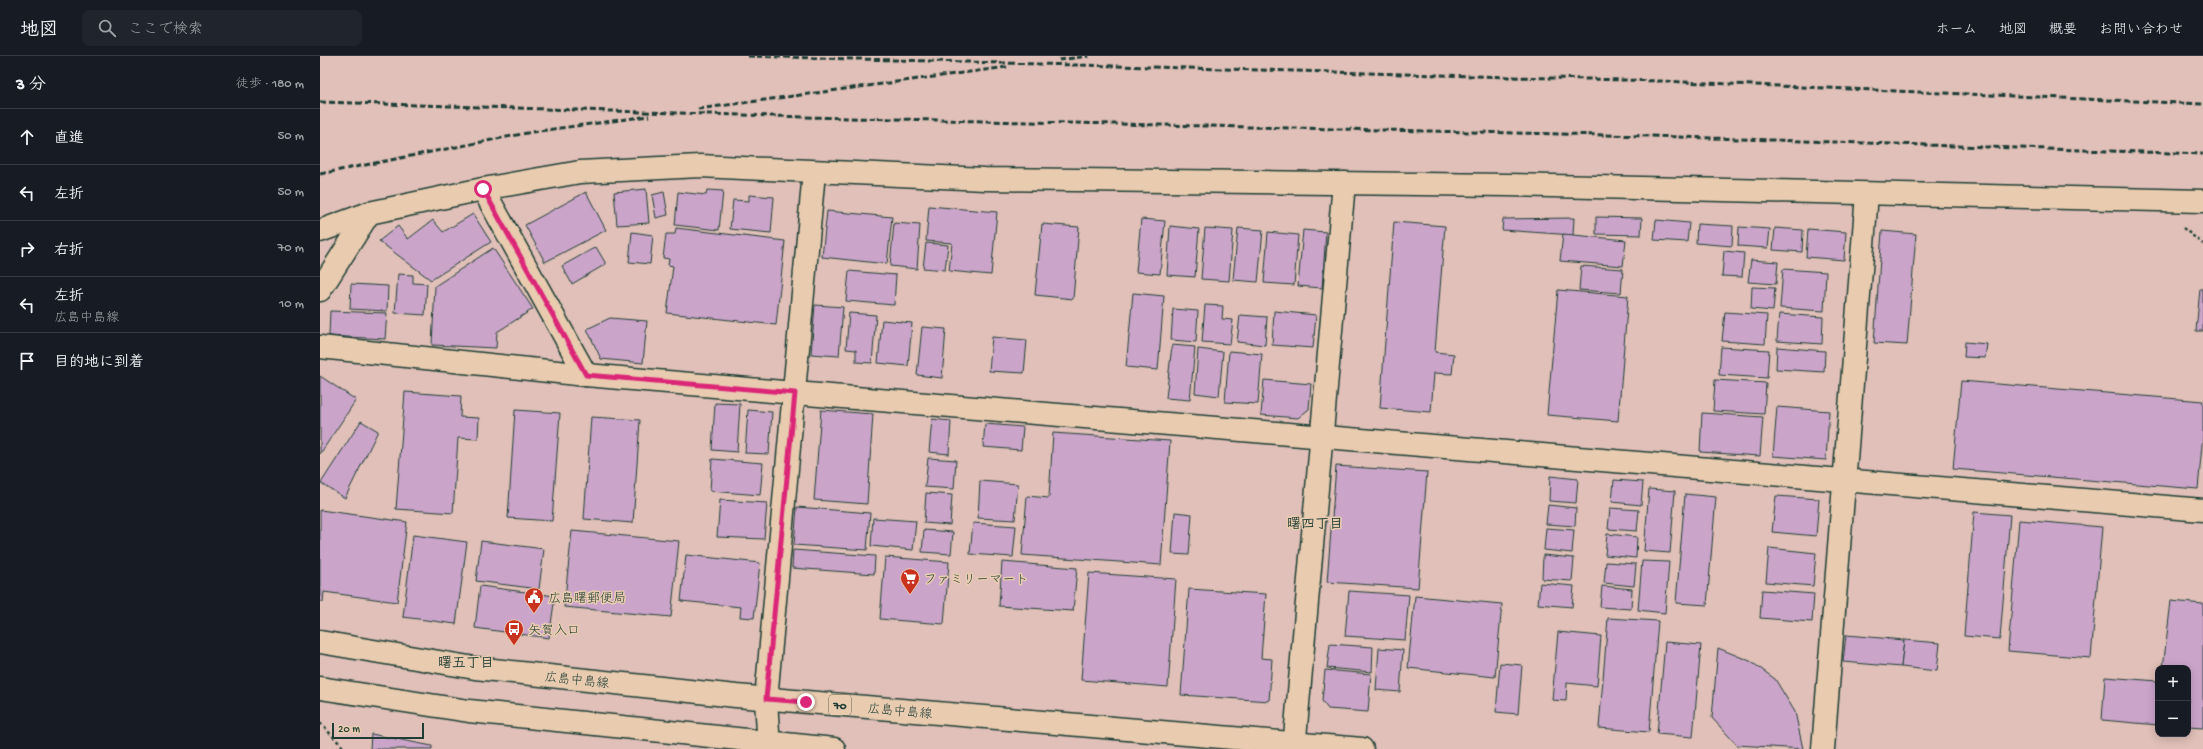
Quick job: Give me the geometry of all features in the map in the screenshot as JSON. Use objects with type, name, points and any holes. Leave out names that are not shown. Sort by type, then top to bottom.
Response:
[{"type":"street","points":[[320,231],[368,213],[483,189],[580,172],[700,166],[985,179],[1344,183],[2203,201]]},
{"type":"street","points":[[769,746],[766,699],[814,172]]},
{"type":"street","points":[[1294,746],[1344,183]]},
{"type":"street","points":[[483,189],[586,375]]},
{"type":"street","points":[[1823,749],[1867,194]]},
{"type":"street","points":[[320,290],[368,213]]},
{"type":"street","points":[[320,347],[586,375],[2203,510]]},
{"type":"street","name":"広島中島線","points":[[320,642],[475,668],[766,699],[1294,746],[1362,749]]},
{"type":"street","points":[[320,688],[469,711],[769,746],[834,749]]},
{"type":"path","points":[[320,723],[345,749]]},
{"type":"building","points":[[646,189],[649,223],[617,225],[614,192]]},
{"type":"building","points":[[707,190],[723,191],[719,230],[675,225],[678,192],[706,195]]},
{"type":"building","points":[[586,192],[606,230],[545,262],[525,225]]},
{"type":"building","points":[[664,192],[668,215],[656,218],[652,195]]},
{"type":"building","points":[[749,195],[774,197],[771,233],[730,229],[733,200],[749,201]]},
{"type":"building","points":[[929,206],[997,212],[991,275],[949,271],[952,243],[926,241]]},
{"type":"building","points":[[827,211],[892,217],[887,264],[822,257]]},
{"type":"building","points":[[473,214],[491,242],[431,280],[379,241],[398,226],[408,239],[433,220],[443,232]]},
{"type":"building","points":[[1596,217],[1642,218],[1641,235],[1596,234]]},
{"type":"building","points":[[1574,218],[1573,235],[1502,230],[1503,219]]},
{"type":"building","points":[[1141,219],[1165,221],[1160,274],[1136,272]]},
{"type":"building","points":[[1656,220],[1689,223],[1687,242],[1654,240]]},
{"type":"building","points":[[1394,222],[1445,226],[1435,352],[1454,354],[1452,374],[1434,373],[1431,412],[1380,408]]},
{"type":"building","points":[[894,223],[920,225],[917,269],[890,266]]},
{"type":"building","points":[[1042,224],[1079,227],[1073,299],[1035,295]]},
{"type":"building","points":[[1697,224],[1733,226],[1732,246],[1696,243]]},
{"type":"building","points":[[1170,226],[1199,229],[1195,277],[1167,275]]},
{"type":"building","points":[[1739,227],[1770,229],[1768,248],[1738,246]]},
{"type":"building","points":[[676,228],[785,241],[776,325],[667,313],[673,266],[668,265],[669,259],[663,258],[666,234],[675,234]]},
{"type":"building","points":[[1205,228],[1233,230],[1229,281],[1201,279]]},
{"type":"building","points":[[1238,228],[1263,230],[1258,282],[1233,280]]},
{"type":"building","points":[[1775,228],[1803,230],[1802,252],[1773,250]]},
{"type":"building","points":[[1808,229],[1846,232],[1844,260],[1806,257]]},
{"type":"building","points":[[1303,230],[1326,232],[1322,288],[1298,286]]},
{"type":"building","points":[[1882,231],[1916,234],[1907,345],[1874,343]]},
{"type":"building","points":[[632,232],[653,235],[650,264],[629,262]]},
{"type":"building","points":[[1268,232],[1298,235],[1294,285],[1264,283]]},
{"type":"building","points":[[1563,234],[1626,240],[1623,266],[1560,261]]},
{"type":"building","points":[[926,243],[948,245],[945,270],[923,268]]},
{"type":"building","points":[[596,247],[606,264],[572,284],[562,266]]},
{"type":"building","points":[[493,248],[533,309],[497,332],[496,348],[432,345],[435,286]]},
{"type":"building","points":[[1724,251],[1744,253],[1742,277],[1722,276]]},
{"type":"building","points":[[1751,260],[1778,262],[1776,284],[1748,282]]},
{"type":"building","points":[[1581,266],[1623,269],[1621,293],[1579,290]]},
{"type":"building","points":[[1783,269],[1826,272],[1824,311],[1780,308]]},
{"type":"building","points":[[849,271],[896,275],[894,305],[846,301]]},
{"type":"building","points":[[398,274],[413,275],[413,283],[427,284],[425,315],[395,313]]},
{"type":"building","points":[[351,284],[388,286],[387,311],[350,309]]},
{"type":"building","points":[[1752,287],[1775,288],[1773,311],[1751,309]]},
{"type":"building","points":[[2200,289],[2203,289],[2203,331],[2196,331]]},
{"type":"building","points":[[1558,290],[1628,296],[1618,421],[1547,415]]},
{"type":"building","points":[[1133,293],[1164,296],[1158,370],[1126,367]]},
{"type":"building","points":[[815,305],[843,307],[839,356],[811,354]]},
{"type":"building","points":[[1205,305],[1223,306],[1222,319],[1233,320],[1230,344],[1202,342]]},
{"type":"building","points":[[1173,309],[1198,311],[1196,342],[1171,340]]},
{"type":"building","points":[[330,311],[387,313],[385,339],[329,336]]},
{"type":"building","points":[[1274,311],[1316,315],[1313,348],[1272,345]]},
{"type":"building","points":[[1725,312],[1767,315],[1765,344],[1722,341]]},
{"type":"building","points":[[849,313],[876,315],[872,363],[856,362],[856,350],[846,349]]},
{"type":"building","points":[[1779,314],[1823,317],[1822,344],[1777,341]]},
{"type":"building","points":[[1240,315],[1267,317],[1265,345],[1237,342]]},
{"type":"building","points":[[610,318],[647,321],[643,363],[601,359],[587,329]]},
{"type":"building","points":[[882,320],[912,323],[908,366],[878,363]]},
{"type":"building","points":[[922,327],[946,329],[942,378],[917,375]]},
{"type":"building","points":[[992,337],[1027,340],[1024,373],[989,371]]},
{"type":"building","points":[[1965,342],[1987,344],[1985,358],[1964,357]]},
{"type":"building","points":[[1172,345],[1195,347],[1190,400],[1166,398]]},
{"type":"building","points":[[1721,347],[1769,350],[1767,378],[1719,375]]},
{"type":"building","points":[[1777,347],[1825,351],[1824,372],[1776,369]]},
{"type":"building","points":[[1198,349],[1223,352],[1219,396],[1195,393]]},
{"type":"building","points":[[1229,351],[1262,354],[1258,404],[1225,402]]},
{"type":"building","points":[[320,376],[356,400],[320,454]]},
{"type":"building","points":[[1264,380],[1311,384],[1309,409],[1298,418],[1261,415]]},
{"type":"building","points":[[1715,380],[1766,383],[1764,414],[1713,411]]},
{"type":"building","points":[[1961,381],[2203,401],[2203,434],[2198,489],[1953,469]]},
{"type":"building","points":[[405,392],[461,396],[460,417],[479,418],[478,439],[458,438],[453,513],[396,509]]},
{"type":"building","points":[[715,403],[740,404],[737,452],[712,450]]},
{"type":"building","points":[[1777,407],[1829,411],[1826,460],[1773,456]]},
{"type":"building","points":[[515,410],[560,413],[552,521],[508,518]]},
{"type":"building","points":[[748,410],[772,412],[769,454],[745,453]]},
{"type":"building","points":[[821,410],[873,414],[867,504],[814,500]]},
{"type":"building","points":[[1702,413],[1763,417],[1760,456],[1700,452]]},
{"type":"building","points":[[591,417],[640,420],[633,523],[584,519]]},
{"type":"building","points":[[932,419],[951,421],[949,454],[929,452]]},
{"type":"building","points":[[361,421],[378,431],[345,498],[321,483]]},
{"type":"building","points":[[985,424],[1023,427],[1021,450],[983,447]]},
{"type":"building","points":[[1053,433],[1170,441],[1161,565],[1022,555],[1027,496],[1049,498]]},
{"type":"building","points":[[928,458],[956,460],[954,489],[925,487]]},
{"type":"building","points":[[712,459],[763,463],[760,495],[710,491]]},
{"type":"building","points":[[1336,466],[1427,472],[1418,588],[1327,582]]},
{"type":"building","points":[[1550,476],[1578,479],[1576,503],[1549,501]]},
{"type":"building","points":[[1614,480],[1643,482],[1641,505],[1612,502]]},
{"type":"building","points":[[980,481],[1018,484],[1015,520],[978,518]]},
{"type":"building","points":[[1649,489],[1675,491],[1670,553],[1644,551]]},
{"type":"building","points":[[926,493],[952,495],[950,525],[924,523]]},
{"type":"building","points":[[1685,494],[1716,497],[1707,605],[1676,603]]},
{"type":"building","points":[[1776,496],[1819,499],[1816,536],[1772,532]]},
{"type":"building","points":[[720,500],[767,503],[764,539],[717,537]]},
{"type":"building","points":[[1548,505],[1576,508],[1575,526],[1546,524]]},
{"type":"building","points":[[797,507],[870,513],[867,550],[794,545]]},
{"type":"building","points":[[1610,508],[1639,510],[1637,531],[1608,529]]},
{"type":"building","points":[[320,510],[407,522],[397,602],[324,592],[323,602],[320,601]]},
{"type":"building","points":[[1175,512],[1192,514],[1189,555],[1172,554]]},
{"type":"building","points":[[1974,512],[2010,515],[2000,639],[1964,636]]},
{"type":"building","points":[[873,518],[916,521],[913,550],[871,546]]},
{"type":"building","points":[[2019,520],[2102,527],[2091,658],[2008,651]]},
{"type":"building","points":[[973,523],[1016,526],[1013,557],[970,554]]},
{"type":"building","points":[[1546,528],[1574,530],[1572,553],[1544,550]]},
{"type":"building","points":[[924,530],[953,532],[951,554],[922,552]]},
{"type":"building","points":[[572,531],[679,541],[671,617],[564,607]]},
{"type":"building","points":[[1607,534],[1637,537],[1636,558],[1605,555]]},
{"type":"building","points":[[413,535],[467,542],[456,624],[403,617]]},
{"type":"building","points":[[481,541],[544,549],[539,589],[476,581]]},
{"type":"building","points":[[1769,548],[1816,553],[1813,586],[1766,582]]},
{"type":"building","points":[[793,550],[875,556],[874,574],[792,568]]},
{"type":"building","points":[[686,555],[760,563],[754,618],[740,617],[741,607],[681,601]]},
{"type":"building","points":[[1543,555],[1574,558],[1572,581],[1542,579]]},
{"type":"building","points":[[885,557],[949,562],[944,624],[880,619]]},
{"type":"building","points":[[1642,561],[1669,562],[1665,613],[1638,610]]},
{"type":"building","points":[[1002,562],[1077,568],[1073,611],[999,606]]},
{"type":"building","points":[[1606,562],[1636,564],[1634,586],[1604,583]]},
{"type":"building","points":[[1089,573],[1176,579],[1168,687],[1081,680]]},
{"type":"building","points":[[1540,583],[1574,586],[1572,607],[1538,604]]},
{"type":"building","points":[[480,586],[555,596],[549,638],[475,628]]},
{"type":"building","points":[[1602,586],[1632,589],[1631,609],[1600,607]]},
{"type":"building","points":[[1189,589],[1266,594],[1261,658],[1272,659],[1269,701],[1181,695]]},
{"type":"building","points":[[1762,590],[1814,594],[1812,622],[1760,618]]},
{"type":"building","points":[[1349,591],[1409,595],[1405,640],[1345,636]]},
{"type":"building","points":[[1415,596],[1502,604],[1495,677],[1408,668]]},
{"type":"building","points":[[2171,601],[2203,604],[2203,728],[2191,727],[2191,665],[2163,665]]},
{"type":"building","points":[[1608,618],[1658,621],[1649,732],[1599,728]]},
{"type":"building","points":[[1558,632],[1601,636],[1597,686],[1567,683],[1566,701],[1552,700]]},
{"type":"building","points":[[1846,635],[1904,640],[1901,667],[1843,662]]},
{"type":"building","points":[[1904,640],[1940,643],[1937,671],[1901,667]]},
{"type":"building","points":[[1665,642],[1701,645],[1693,737],[1657,734]]},
{"type":"building","points":[[1330,644],[1373,647],[1372,672],[1327,668]]},
{"type":"building","points":[[1379,648],[1403,650],[1400,692],[1376,690]]},
{"type":"building","points":[[1718,648],[1750,661],[1775,679],[1795,712],[1803,749],[1737,745],[1712,718]]},
{"type":"building","points":[[1500,663],[1522,665],[1518,714],[1496,712]]},
{"type":"building","points":[[1325,670],[1371,674],[1368,712],[1328,709],[1322,701]]},
{"type":"building","points":[[2105,677],[2155,681],[2155,725],[2102,720]]},
{"type":"building","points":[[371,734],[432,746],[432,749],[370,749]]},
{"type":"railway","points":[[748,56],[1660,81],[2203,104]]},
{"type":"railway","points":[[1059,60],[1089,56]]},
{"type":"railway","points":[[698,109],[1007,67]]},
{"type":"railway","points":[[320,102],[806,117],[1649,136],[2203,154]]},
{"type":"railway","points":[[320,174],[532,132],[649,116]]},
{"type":"place","name":"ファミリーマート","points":[[910,595]]},
{"type":"place","name":"広島曙郵便局","points":[[534,614]]},
{"type":"place","name":"矢賀入口","points":[[514,646]]},
{"type":"district","name":"曙四丁目","points":[[1315,523]]},
{"type":"district","name":"曙五丁目","points":[[466,662]]},
{"type":"route","points":[[483,189],[586,375],[795,393],[766,699],[806,702]]}]
